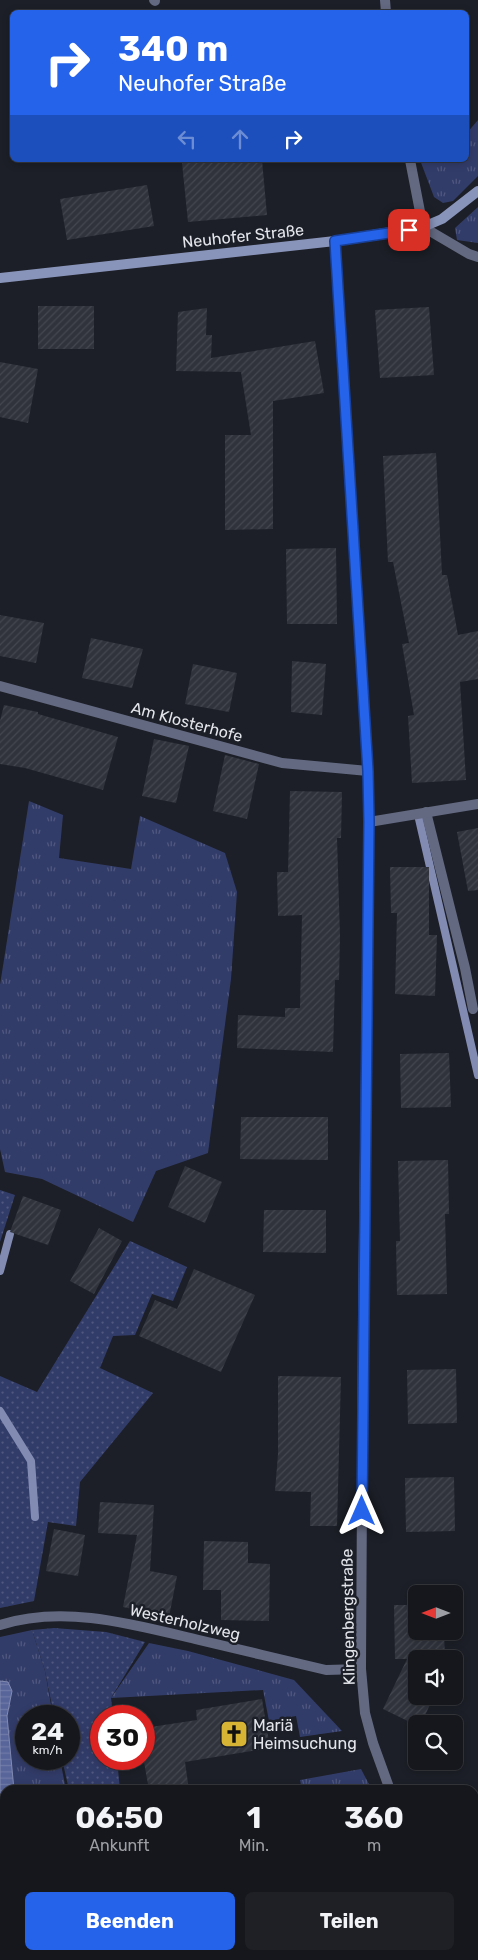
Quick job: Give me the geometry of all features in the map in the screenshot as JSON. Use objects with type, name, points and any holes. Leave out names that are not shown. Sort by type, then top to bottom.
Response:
[{"type":"street","points":[[410,162],[423,227],[469,254],[478,257]]},
{"type":"street","name":"Neuhofer Straße","points":[[0,278],[335,241],[423,227],[442,220],[478,191]]},
{"type":"street","name":"Klingenbergstraße","points":[[335,241],[368,771],[369,822],[361,1669],[365,1713],[372,1743],[388,1785]]},
{"type":"street","name":"Am Klosterhofe","points":[[0,686],[282,763],[368,771]]},
{"type":"street","points":[[369,822],[478,804]]},
{"type":"street","points":[[426,812],[465,968],[473,1009]]},
{"type":"street","name":"Westerholzweg","points":[[0,1625],[12,1621],[49,1616],[112,1620],[326,1670],[361,1669]]},
{"type":"green space","points":[[478,120],[478,176],[453,201],[443,203],[434,197],[421,162],[469,162],[469,130]]},
{"type":"green space","points":[[478,207],[478,243],[457,240],[455,228]]},
{"type":"green space","points":[[29,801],[63,815],[59,858],[131,869],[140,816],[225,853],[237,892],[231,979],[208,1153],[156,1171],[133,1222],[42,1179],[5,1172],[0,1149],[0,985]]},
{"type":"green space","points":[[0,1190],[15,1195],[0,1242]]},
{"type":"green space","points":[[130,1241],[187,1267],[173,1301],[152,1294],[135,1335],[113,1336],[100,1368],[153,1393],[80,1482],[76,1526],[48,1522],[34,1601],[0,1608],[0,1376],[37,1392]]},
{"type":"green space","points":[[54,1628],[106,1632],[145,1642],[111,1698],[112,1705],[90,1705],[90,1770],[118,1770],[120,1785],[68,1785],[64,1770],[80,1770],[80,1705],[52,1705],[45,1671],[32,1630]]},
{"type":"green space","points":[[32,1630],[45,1671],[51,1705],[15,1705],[15,1770],[62,1770],[65,1785],[0,1785],[0,1637]]},
{"type":"green space","points":[[149,1643],[188,1651],[294,1680],[342,1731],[300,1737],[296,1716],[269,1721],[263,1690],[111,1698]]},
{"type":"green space","points":[[361,1769],[369,1785],[301,1785],[300,1780]]},
{"type":"shaded area","points":[[0,1681],[8,1682],[12,1691],[7,1716],[14,1785],[0,1785]]},
{"type":"building","points":[[262,162],[267,215],[188,222],[182,163]]},
{"type":"building","points":[[147,185],[154,226],[67,240],[60,199]]},
{"type":"building","points":[[38,306],[94,306],[94,349],[38,349]]},
{"type":"building","points":[[429,307],[434,375],[380,378],[375,310]]},
{"type":"building","points":[[207,308],[206,335],[212,335],[211,358],[315,341],[324,393],[273,401],[273,529],[225,530],[225,435],[251,435],[241,372],[176,371],[178,312]]},
{"type":"building","points":[[0,362],[38,369],[28,423],[0,417]]},
{"type":"building","points":[[436,453],[442,575],[447,575],[458,635],[478,631],[478,679],[460,682],[466,780],[412,783],[408,716],[414,715],[402,644],[409,643],[393,562],[388,562],[383,456]]},
{"type":"building","points":[[336,548],[337,624],[287,624],[286,549]]},
{"type":"building","points":[[0,615],[44,623],[36,663],[0,656]]},
{"type":"building","points":[[91,638],[143,649],[132,688],[82,678]]},
{"type":"building","points":[[292,661],[326,664],[322,715],[291,712]]},
{"type":"building","points":[[193,664],[237,673],[229,712],[185,704]]},
{"type":"building","points":[[4,705],[38,712],[38,714],[118,737],[103,790],[25,768],[0,764],[0,721]]},
{"type":"building","points":[[154,739],[189,746],[176,803],[142,796]]},
{"type":"building","points":[[225,755],[259,764],[247,819],[213,811]]},
{"type":"building","points":[[290,791],[342,792],[341,838],[337,838],[340,936],[339,980],[335,980],[333,1052],[237,1048],[238,1015],[285,1017],[285,1008],[300,1008],[302,915],[278,916],[277,872],[288,872]]},
{"type":"building","points":[[478,828],[478,890],[468,891],[457,832]]},
{"type":"building","points":[[390,867],[429,867],[429,935],[437,935],[435,996],[395,994],[397,913],[391,913]]},
{"type":"building","points":[[449,1053],[451,1107],[401,1108],[400,1054]]},
{"type":"building","points":[[241,1117],[328,1117],[328,1160],[240,1159]]},
{"type":"building","points":[[448,1160],[449,1214],[445,1214],[447,1294],[397,1295],[396,1241],[400,1241],[398,1161]]},
{"type":"building","points":[[185,1166],[222,1182],[205,1223],[168,1207]]},
{"type":"building","points":[[23,1196],[61,1210],[48,1245],[10,1232]]},
{"type":"building","points":[[264,1210],[326,1210],[326,1253],[263,1252]]},
{"type":"building","points":[[99,1228],[122,1241],[94,1294],[70,1281]]},
{"type":"building","points":[[194,1269],[255,1295],[221,1372],[139,1336],[155,1300],[177,1309]]},
{"type":"building","points":[[456,1369],[457,1423],[408,1424],[407,1370]]},
{"type":"building","points":[[278,1376],[341,1377],[337,1526],[310,1526],[311,1492],[275,1491],[278,1454]]},
{"type":"building","points":[[454,1477],[455,1531],[406,1532],[405,1478]]},
{"type":"building","points":[[100,1502],[154,1505],[150,1571],[177,1576],[169,1617],[123,1607],[137,1535],[98,1533]]},
{"type":"building","points":[[54,1529],[85,1535],[78,1576],[46,1571]]},
{"type":"building","points":[[204,1541],[248,1542],[248,1563],[270,1564],[269,1621],[221,1620],[221,1590],[203,1590]]},
{"type":"building","points":[[394,1605],[408,1605],[408,1640],[444,1640],[445,1650],[408,1650],[408,1705],[430,1705],[425,1715],[408,1715],[408,1721],[383,1709],[407,1659],[395,1659]]},
{"type":"building","points":[[262,1699],[270,1748],[185,1762],[188,1785],[148,1785],[145,1770],[155,1770],[155,1726],[197,1720],[196,1710]]},
{"type":"waterway","points":[[419,819],[478,1075]]},
{"type":"waterway","points":[[0,1271],[10,1234]]},
{"type":"waterway","points":[[0,1411],[31,1461],[35,1517]]},
{"type":"place","name":"Mariä Heimsuchung","points":[[234,1734]]},
{"type":"route","points":[[362,1511],[367,1082],[368,771],[335,241],[409,230]]}]
